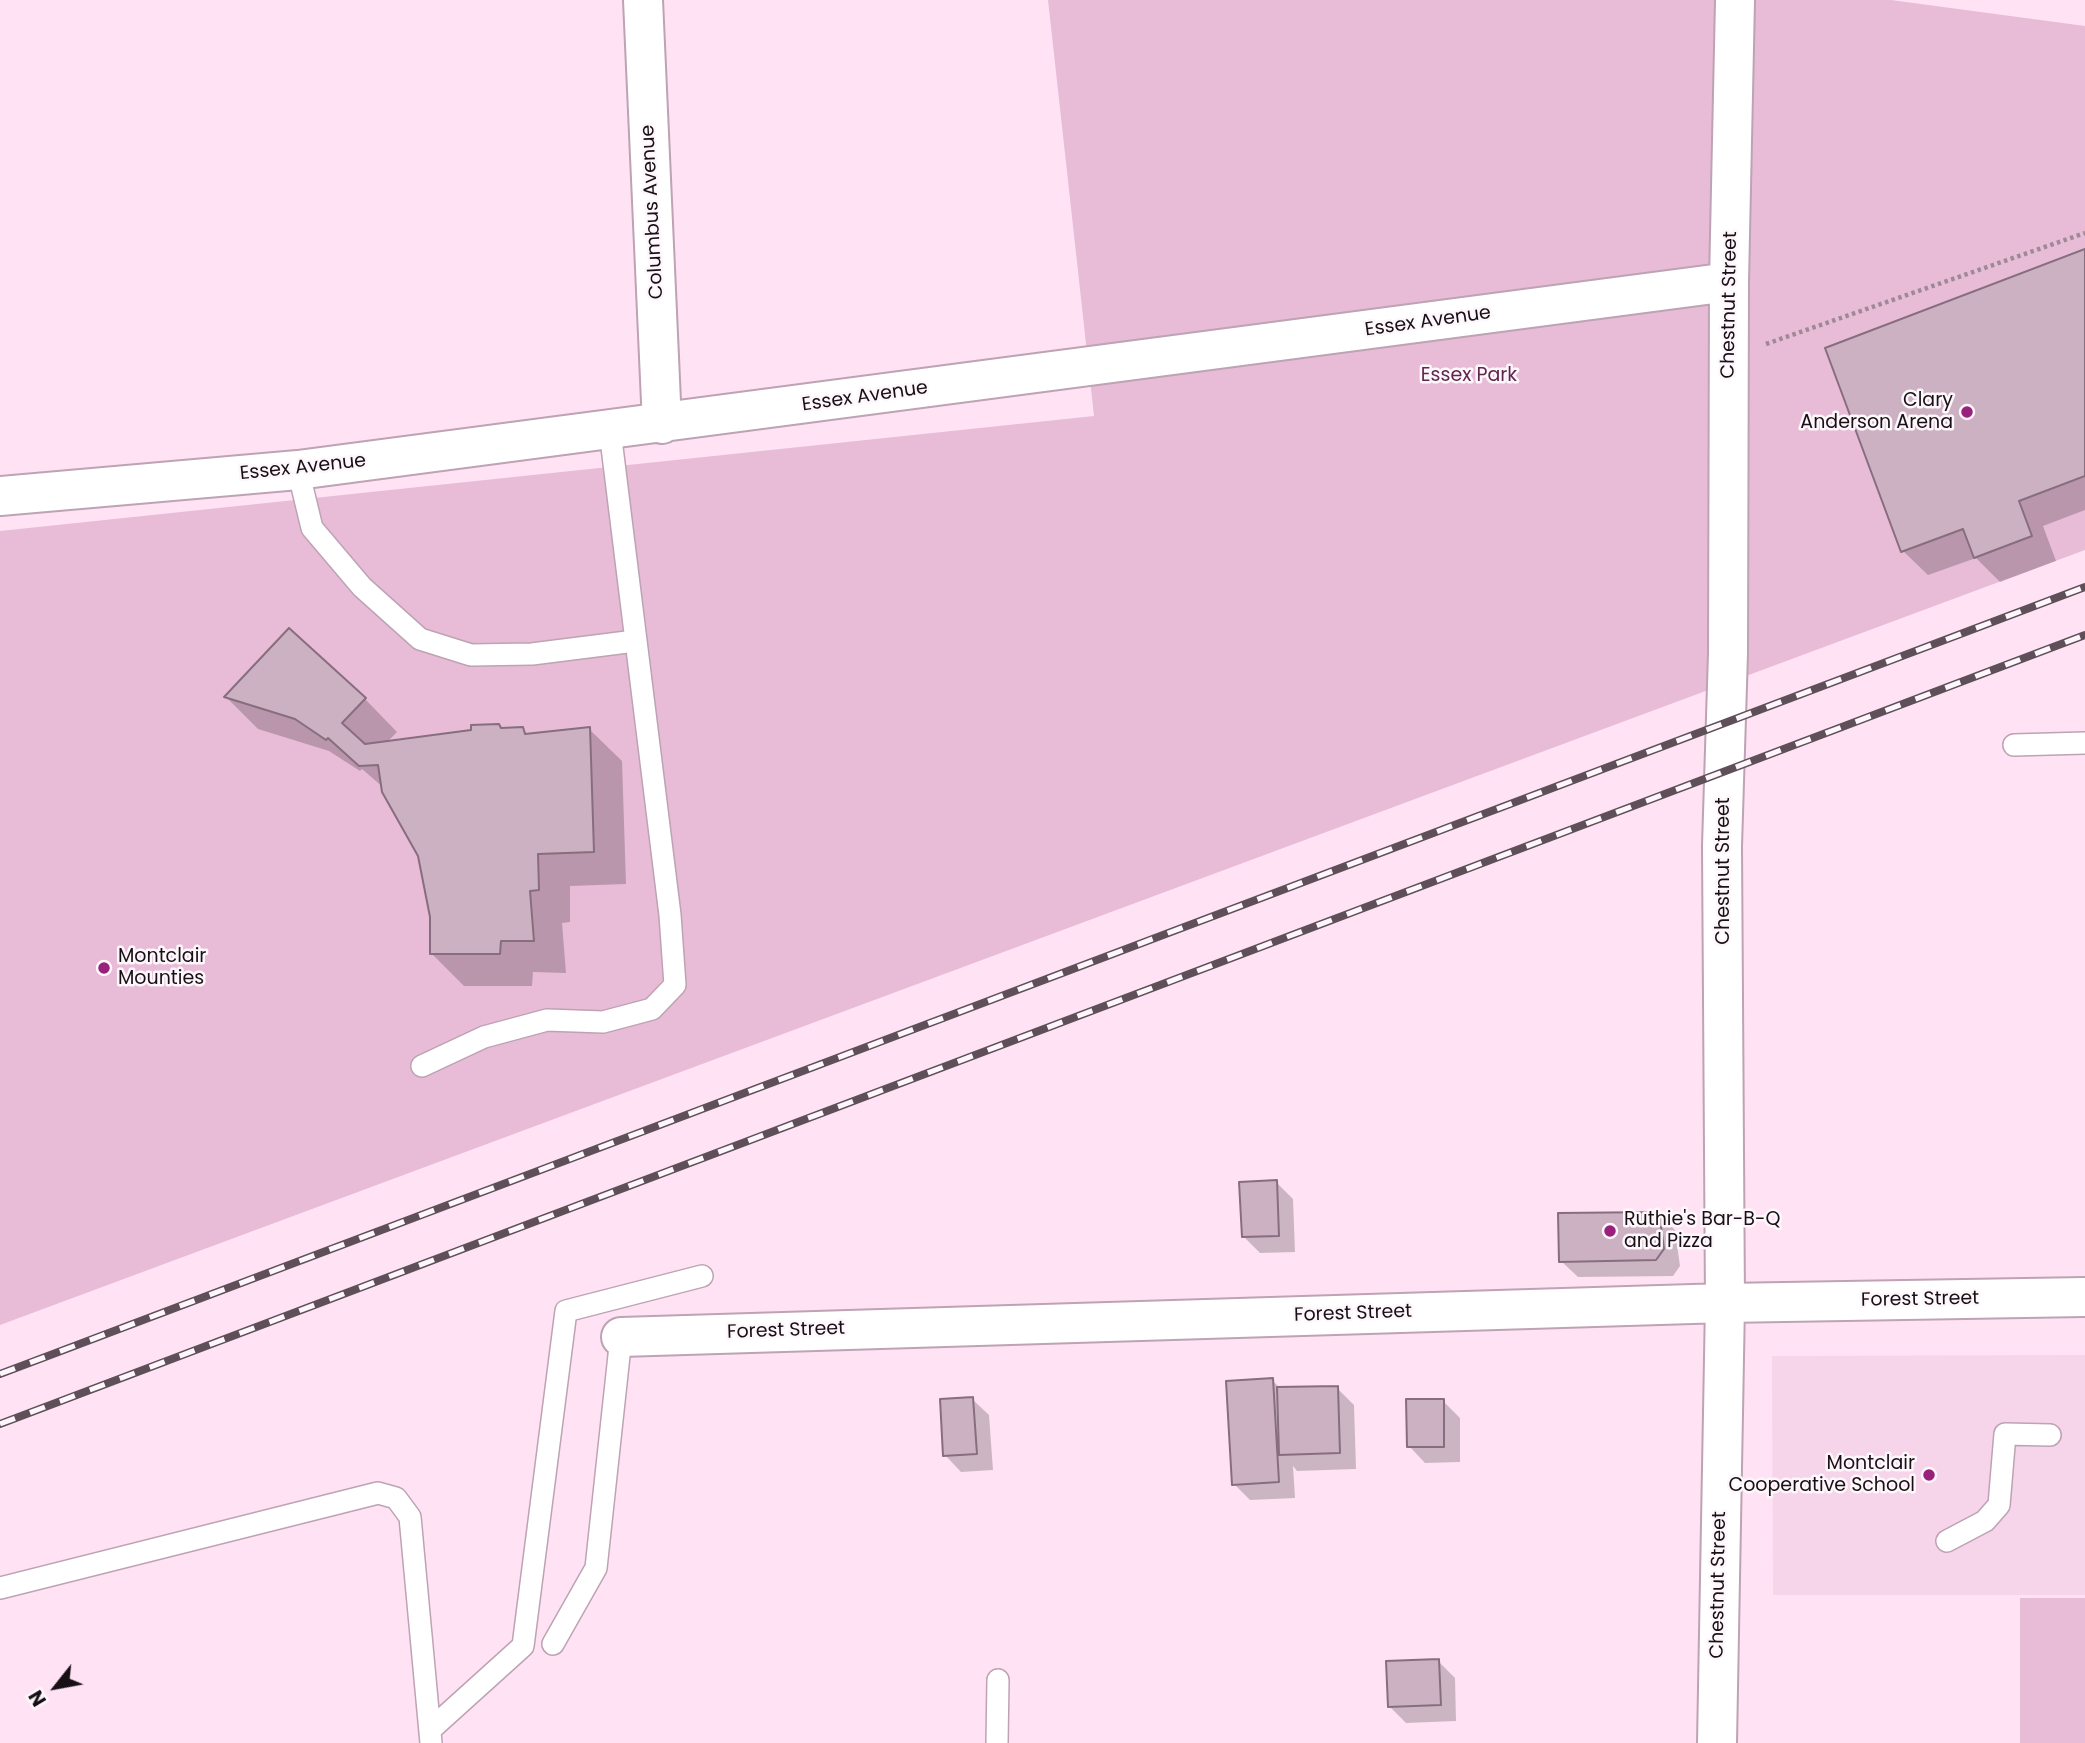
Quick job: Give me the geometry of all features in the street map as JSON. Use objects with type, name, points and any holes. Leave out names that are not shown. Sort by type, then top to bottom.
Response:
[{"type":"street","name":"Columbus Avenue","points":[[643,0],[663,424]]},
{"type":"street","name":"Chestnut Street","points":[[1717,1743],[1725,1303],[1723,846],[1735,0]]},
{"type":"street","name":"Essex Avenue","points":[[0,496],[298,470],[1729,282]]},
{"type":"street","name":"Forest Street","points":[[621,1336],[1725,1303],[2085,1297]]},
{"type":"lane","points":[[422,1066],[484,1037],[547,1020],[603,1022],[652,1009],[675,985],[672,937],[610,431]]},
{"type":"lane","points":[[298,470],[312,528],[362,587],[420,639],[471,656],[531,654],[635,641]]},
{"type":"lane","points":[[2014,745],[2085,743]]},
{"type":"lane","points":[[430,1737],[523,1646],[566,1311],[702,1276]]},
{"type":"lane","points":[[553,1644],[596,1567],[621,1336]]},
{"type":"lane","points":[[1947,1541],[1985,1521],[1999,1505],[2005,1434],[2049,1435]]},
{"type":"lane","points":[[0,1588],[378,1493],[396,1498],[410,1517],[430,1737]]},
{"type":"lane","points":[[997,1743],[998,1680]]},
{"type":"path","points":[[1729,356],[2085,233]]},
{"type":"shaded area","name":"Montclair Cooperative School","points":[[2085,1355],[2085,1595],[1773,1595],[1772,1356]]},
{"type":"green space","name":"Essex Park","points":[[1048,0],[1891,0],[2085,26],[2085,550],[0,1325],[0,531],[1094,416]]},
{"type":"green space","points":[[2020,1598],[2085,1598],[2085,1743],[2020,1743]]},
{"type":"building","name":"Clary Anderson Arena","points":[[2085,249],[2085,476],[2019,501],[2032,536],[1974,558],[1963,529],[1901,552],[1825,348]]},
{"type":"building","points":[[289,628],[366,698],[342,723],[365,744],[471,730],[471,725],[523,727],[525,734],[590,727],[594,852],[538,854],[539,890],[530,891],[534,941],[501,941],[500,954],[430,954],[430,917],[418,856],[382,792],[378,765],[359,766],[328,738],[326,740],[295,719],[224,697]]},
{"type":"building","points":[[1277,1180],[1279,1236],[1242,1237],[1239,1182]]},
{"type":"building","name":"Ruthie's Bar-B-Q and Pizza","points":[[1659,1212],[1664,1249],[1656,1260],[1559,1262],[1558,1213]]},
{"type":"building","points":[[1273,1378],[1279,1482],[1232,1485],[1226,1381]]},
{"type":"building","points":[[1338,1386],[1340,1453],[1279,1455],[1277,1387]]},
{"type":"building","points":[[973,1397],[977,1454],[943,1456],[940,1399]]},
{"type":"building","points":[[1406,1399],[1444,1399],[1444,1447],[1407,1447]]},
{"type":"building","points":[[1439,1659],[1441,1705],[1388,1707],[1386,1661]]},
{"type":"railway","points":[[0,1374],[2085,587]]},
{"type":"railway","points":[[0,1424],[2085,635]]},
{"type":"place","name":"Clary Anderson Arena","points":[[1967,412]]},
{"type":"place","name":"Montclair Mounties","points":[[104,968]]},
{"type":"place","name":"Ruthie's Bar-B-Q and Pizza","points":[[1610,1231]]},
{"type":"place","name":"Montclair Cooperative School","points":[[1929,1475]]}]
